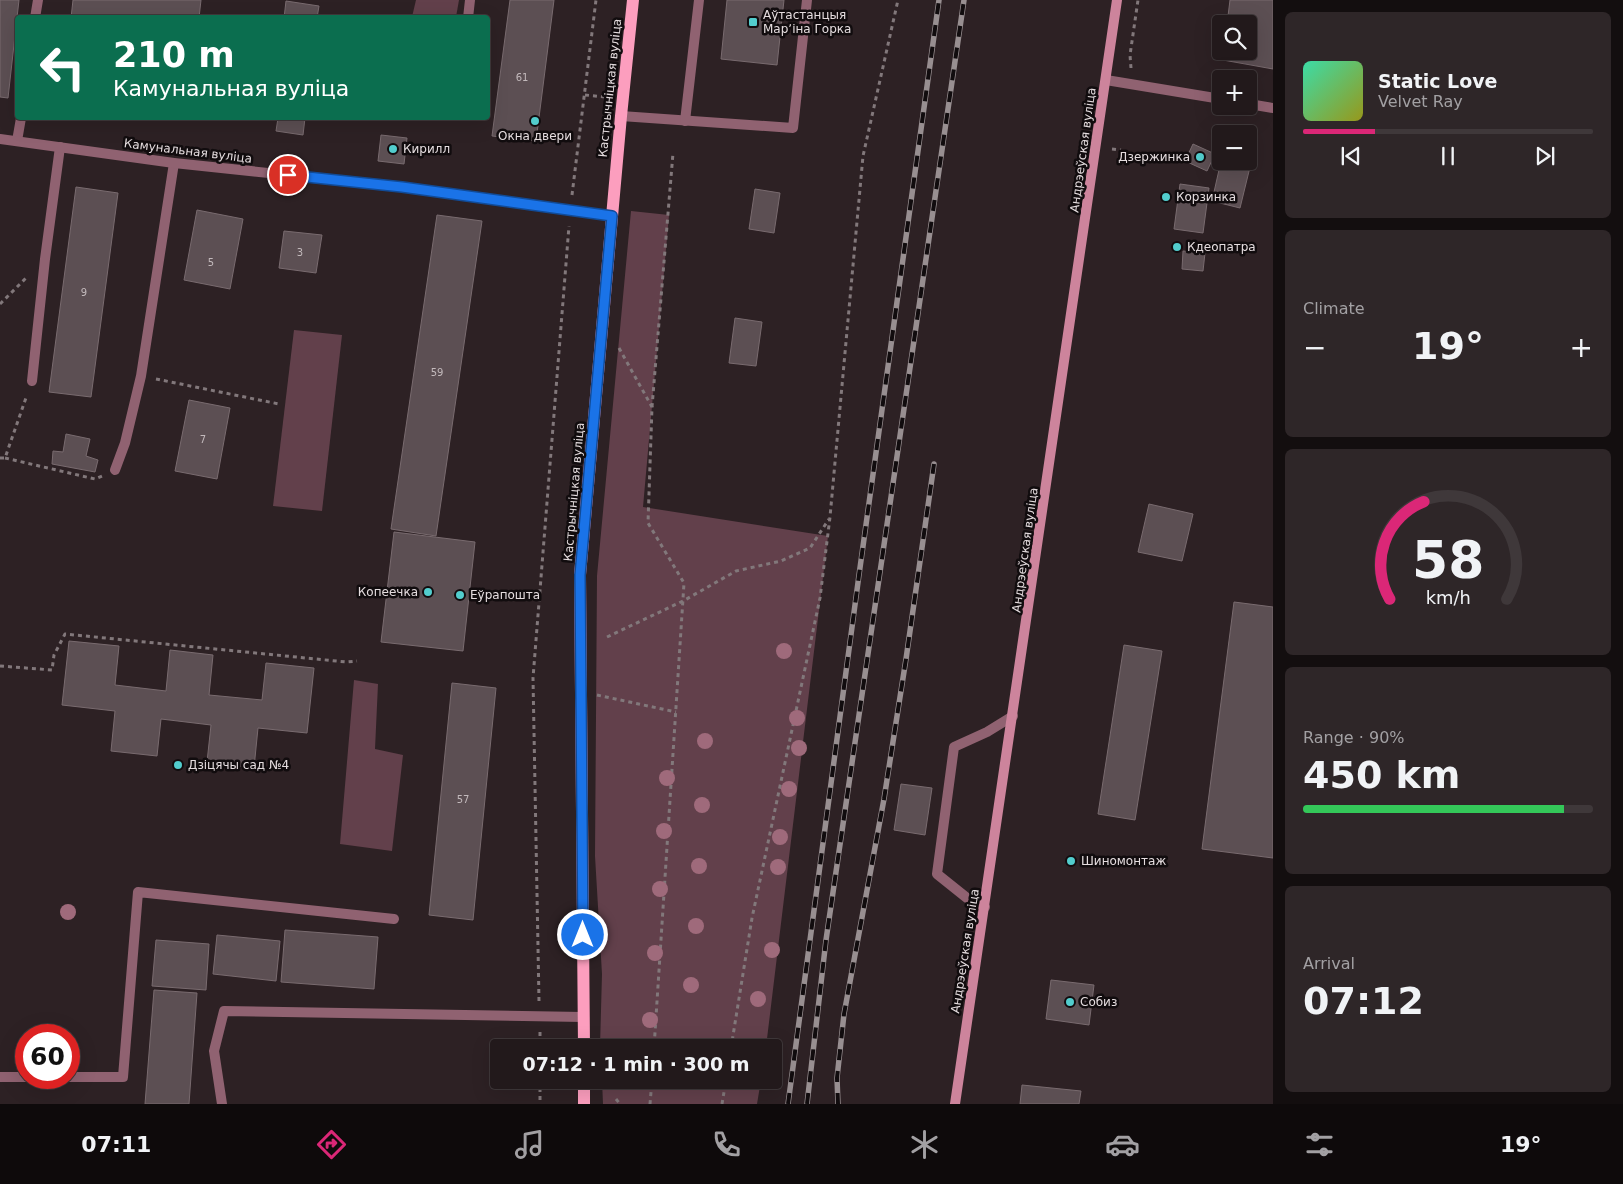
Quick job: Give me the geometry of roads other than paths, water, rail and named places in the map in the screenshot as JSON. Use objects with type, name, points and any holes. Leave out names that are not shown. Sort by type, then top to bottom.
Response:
[{"type":"main road","name":"Кастрычніцкая вуліца","points":[[584,1039],[580,575],[632,0]]},
{"type":"main road","name":"Андрэеўская вуліца","points":[[955,1104],[1117,0]]},
{"type":"main road","points":[[584,1089],[584,1104]]},
{"type":"street","points":[[36,15],[38,0]]},
{"type":"street","points":[[468,15],[470,0]]},
{"type":"street","points":[[685,121],[699,0]]},
{"type":"street","points":[[621,116],[793,128],[807,0]]},
{"type":"street","points":[[1106,80],[1212,98]]},
{"type":"street","points":[[1257,105],[1273,108]]},
{"type":"street","points":[[17,141],[21,120]]},
{"type":"street","name":"Камунальная вуліца","points":[[0,139],[174,163],[402,187],[612,216]]},
{"type":"street","points":[[32,381],[45,259],[60,147]]},
{"type":"street","points":[[115,470],[125,443],[141,376],[174,163]]},
{"type":"street","points":[[985,907],[967,898],[937,874],[954,747],[988,732],[1013,716]]},
{"type":"street","points":[[80,1077],[123,1077],[138,892],[394,919]]},
{"type":"street","points":[[222,1104],[214,1051],[224,1011],[583,1017]]},
{"type":"street","points":[[0,1077],[15,1077]]},
{"type":"railway","points":[[788,1104],[939,0]]},
{"type":"railway","points":[[807,1104],[826,940],[964,0]]},
{"type":"railway","points":[[838,1104],[837,1078],[844,1014],[884,799],[934,464]]},
{"type":"place","name":"Аўтастанцыя Марʼіна Горка","points":[[753,22]]},
{"type":"place","name":"Окна двери","points":[[535,121]]},
{"type":"place","name":"Кирилл","points":[[393,149]]},
{"type":"place","name":"Дзержинка","points":[[1200,157]]},
{"type":"place","name":"Корзинка","points":[[1166,197]]},
{"type":"place","name":"Кдеопатра","points":[[1177,247]]},
{"type":"place","name":"Копеечка","points":[[428,592]]},
{"type":"place","name":"Еўрапошта","points":[[460,595]]},
{"type":"place","name":"Дзіцячы сад №4","points":[[178,765]]},
{"type":"place","name":"Шиномонтаж","points":[[1071,861]]},
{"type":"place","name":"Собиз","points":[[1070,1002]]}]
